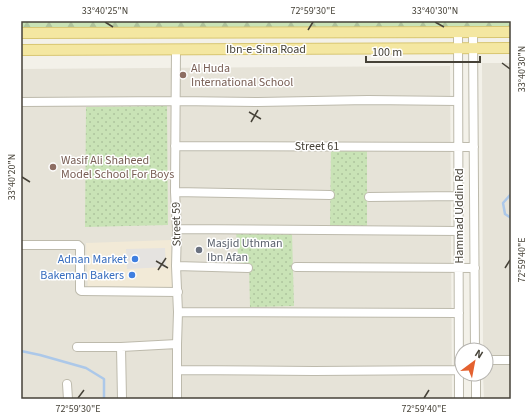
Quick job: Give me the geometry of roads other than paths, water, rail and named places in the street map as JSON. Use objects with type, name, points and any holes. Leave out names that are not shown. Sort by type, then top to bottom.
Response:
[{"type":"main road","name":"Ibn-e-Sina Road","points":[[21,33],[511,32]]},
{"type":"main road","name":"Ibn-e-Sina Road","points":[[21,50],[511,48]]},
{"type":"street","name":"Hammad Uddin Rd","points":[[458,32],[459,342]]},
{"type":"street","name":"Hammad Uddin Rd","points":[[473,32],[475,342]]},
{"type":"street","name":"Street 59","points":[[176,50],[175,192],[177,229],[176,266],[178,292],[177,399]]},
{"type":"street","points":[[21,102],[258,102],[368,100],[458,101]]},
{"type":"street","name":"Street 61","points":[[175,146],[474,148]]},
{"type":"street","points":[[175,192],[330,195]]},
{"type":"street","points":[[368,197],[459,196]]},
{"type":"street","points":[[177,229],[459,231]]},
{"type":"street","points":[[21,245],[78,245],[80,247],[81,291],[178,292]]},
{"type":"street","points":[[176,266],[248,268]]},
{"type":"street","points":[[296,266],[475,268]]},
{"type":"street","points":[[178,312],[459,313]]},
{"type":"street","points":[[77,347],[121,347],[177,344]]},
{"type":"street","points":[[121,347],[122,399]]},
{"type":"street","points":[[494,360],[511,360]]},
{"type":"street","points":[[177,370],[454,370]]},
{"type":"street","name":"Hammad Uddin Rd","points":[[459,382],[459,399]]},
{"type":"street","points":[[476,382],[476,399]]},
{"type":"street","points":[[67,384],[68,399]]},
{"type":"waterway","points":[[511,194],[503,203],[505,214],[511,218]]},
{"type":"waterway","points":[[21,351],[86,368],[104,379],[104,399]]},
{"type":"place","name":"Al Huda International School","points":[[183,75]]},
{"type":"place","name":"Wasif Ali Shaheed Model School For Boys","points":[[53,167]]},
{"type":"place","name":"Masjid Uthman Ibn Afan","points":[[199,250]]},
{"type":"place","name":"Adnan Market","points":[[135,259]]},
{"type":"place","name":"Bakeman Bakers","points":[[132,275]]}]
